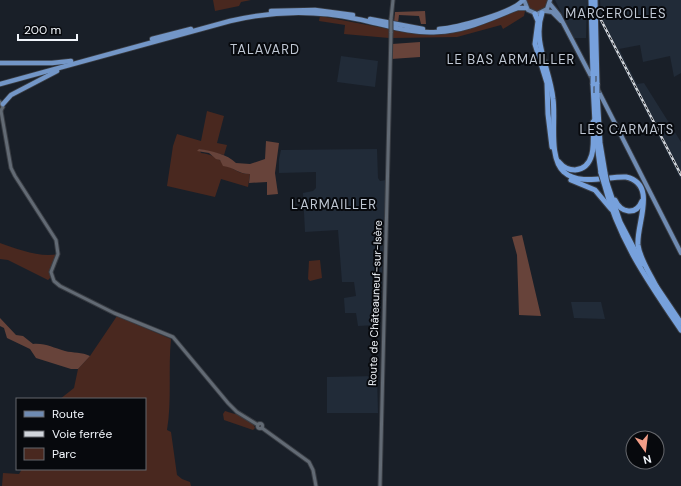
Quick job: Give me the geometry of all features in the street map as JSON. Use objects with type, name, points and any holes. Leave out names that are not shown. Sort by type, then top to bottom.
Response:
[{"type":"highway","points":[[0,84],[244,18],[278,13],[324,12],[423,29],[440,29],[477,21],[515,6],[523,0]]},
{"type":"highway","points":[[591,0],[593,76],[597,93],[603,173]]},
{"type":"highway","points":[[595,0],[595,120],[603,173],[611,209],[635,261],[681,330]]},
{"type":"highway","points":[[324,12],[400,29],[437,32],[466,28],[518,8],[526,8]]},
{"type":"highway","points":[[0,81],[244,15],[277,10],[315,12]]},
{"type":"highway","points":[[544,12],[538,40],[550,80],[554,109],[554,142],[557,163],[564,173],[571,177],[584,179],[626,177],[634,179],[640,185],[643,192],[644,202],[638,246],[640,255],[657,288]]},
{"type":"highway","points":[[535,14],[538,21],[534,44],[545,73],[551,142],[554,158],[560,172],[568,179],[595,190],[611,209]]},
{"type":"highway","points":[[0,63],[52,63],[71,61]]},
{"type":"highway","points":[[1,103],[11,95],[67,66]]},
{"type":"highway","points":[[554,142],[557,157],[563,166],[570,169],[582,168],[587,164],[591,155],[593,122],[595,120]]},
{"type":"highway","points":[[560,172],[577,180],[623,178],[631,180],[639,186],[642,193],[642,201],[634,210],[624,211],[619,207],[605,183]]},
{"type":"highway","points":[[610,191],[626,236],[657,288],[681,323]]},
{"type":"main road","points":[[523,0],[526,8],[535,14],[552,12],[566,28]]},
{"type":"main road","points":[[544,12],[550,2],[571,37],[681,253]]},
{"type":"street","name":"Route de Châteauneuf-sur-Isère","points":[[380,486],[391,19],[393,0]]},
{"type":"street","points":[[1,103],[0,117],[4,141],[15,176],[56,240],[58,254],[52,267],[51,277],[60,286],[114,313],[174,337],[237,412],[258,424],[258,428],[262,428],[309,462],[313,470],[316,486]]},
{"type":"shaded area","points":[[555,0],[587,0],[586,38],[574,38]]},
{"type":"shaded area","points":[[600,0],[681,0],[681,73],[674,77],[670,56],[643,62],[640,45],[619,49],[637,84],[644,83],[681,142],[681,180],[597,16],[601,14]]},
{"type":"shaded area","points":[[425,11],[426,24],[421,24],[419,16],[399,15],[398,23],[394,22],[395,12]]},
{"type":"shaded area","points":[[420,42],[420,57],[391,59],[392,44]]},
{"type":"shaded area","points":[[341,56],[378,61],[375,87],[337,82]]},
{"type":"shaded area","points":[[266,141],[279,143],[275,173],[278,194],[267,195],[267,182],[249,183],[250,174],[242,173],[223,166],[220,160],[216,159],[209,153],[197,151],[199,149],[214,152],[228,157],[236,163],[250,164],[265,159]]},
{"type":"shaded area","points":[[377,149],[378,178],[380,181],[386,180],[380,321],[375,325],[358,326],[356,313],[345,313],[344,298],[356,296],[354,282],[342,282],[338,230],[305,232],[303,193],[313,191],[316,188],[316,172],[279,173],[279,159],[281,150]]},
{"type":"shaded area","points":[[522,235],[541,316],[519,315],[517,255],[512,237]]},
{"type":"shaded area","points":[[571,302],[601,302],[605,319],[574,318]]},
{"type":"shaded area","points":[[0,318],[16,335],[23,336],[33,344],[46,345],[65,351],[90,356],[78,369],[71,369],[36,358],[30,349],[7,338],[4,328],[0,326]]},
{"type":"shaded area","points":[[377,376],[378,413],[327,413],[327,377]]},
{"type":"green space","points":[[213,0],[251,0],[241,2],[239,6],[215,11]]},
{"type":"green space","points":[[526,0],[548,1],[544,9],[535,12],[529,8]]},
{"type":"green space","points":[[521,9],[525,11],[524,16],[503,29],[501,25],[457,37],[393,38],[393,30],[423,34],[457,32]]},
{"type":"green space","points":[[320,16],[389,29],[389,38],[344,34],[345,25],[319,21]]},
{"type":"green space","points":[[207,111],[224,116],[217,143],[227,145],[224,155],[199,149],[201,153],[214,157],[237,171],[250,174],[248,187],[221,179],[215,197],[167,186],[173,146],[177,134],[201,141]]},
{"type":"green space","points":[[0,243],[36,254],[58,254],[51,272],[51,277],[48,280],[8,260],[0,259]]},
{"type":"green space","points":[[320,260],[322,278],[310,281],[308,279],[309,261]]},
{"type":"green space","points":[[117,316],[171,339],[167,430],[171,432],[177,475],[190,482],[191,486],[2,486],[3,473],[19,474],[21,470],[146,470],[146,398],[61,398],[74,388],[78,369],[90,356]]},
{"type":"green space","points":[[225,411],[247,419],[255,428],[253,430],[224,420],[223,414]]},
{"type":"railway","points":[[599,16],[681,175]]},
{"type":"district","name":"MARCEROLLES","points":[[616,13]]},
{"type":"district","name":"TALAVARD","points":[[265,49]]},
{"type":"district","name":"LE BAS ARMAILLER","points":[[511,59]]},
{"type":"district","name":"LES CARMATS","points":[[627,129]]},
{"type":"district","name":"L'ARMAILLER","points":[[334,204]]}]
